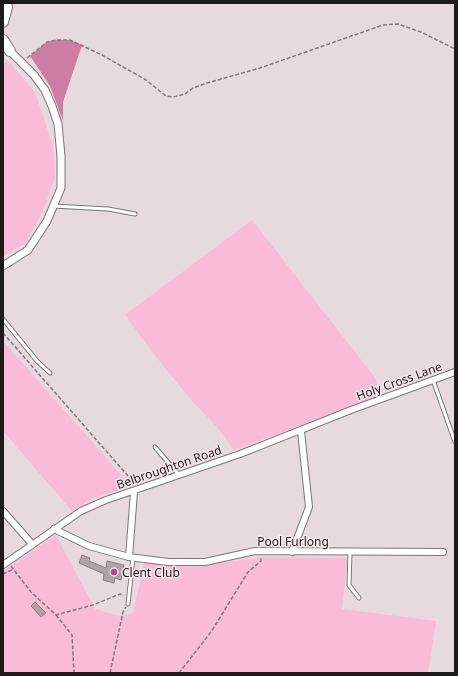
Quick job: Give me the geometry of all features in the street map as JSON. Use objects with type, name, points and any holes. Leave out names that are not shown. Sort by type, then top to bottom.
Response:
[{"type":"highway","points":[[3,22],[7,8]]},
{"type":"highway","points":[[3,40],[7,48]]},
{"type":"street","points":[[3,266],[28,250],[47,221],[61,188],[61,156],[58,124],[52,106],[45,90],[23,62],[7,48]]},
{"type":"street","name":"Holy Cross Lane","points":[[351,410],[455,372]]},
{"type":"street","name":"Belbroughton Road","points":[[5,563],[81,511],[106,500],[301,431],[351,410]]},
{"type":"street","points":[[292,552],[308,508],[301,431]]},
{"type":"street","points":[[131,558],[136,490]]},
{"type":"street","points":[[3,511],[32,544]]},
{"type":"street","name":"Pool Furlong","points":[[54,530],[89,546],[131,558],[168,562],[205,562],[255,551],[443,552]]},
{"type":"lane","points":[[53,206],[108,209],[135,214]]},
{"type":"lane","points":[[3,319],[37,361],[50,373]]},
{"type":"lane","points":[[433,380],[455,442]]},
{"type":"lane","points":[[155,447],[179,475]]},
{"type":"lane","points":[[350,552],[349,585],[359,598]]},
{"type":"lane","points":[[128,604],[131,558]]},
{"type":"path","points":[[23,62],[47,42],[70,40],[102,55],[146,80],[166,96],[173,97],[185,94],[200,85],[260,68],[383,25],[398,24],[420,32],[455,49]]},
{"type":"path","points":[[3,333],[56,395],[119,464],[136,490]]},
{"type":"path","points":[[179,673],[211,632],[248,572],[261,561],[262,552]]},
{"type":"path","points":[[5,563],[14,569],[31,592],[56,615],[72,635],[74,673]]},
{"type":"path","points":[[3,574],[14,569]]},
{"type":"path","points":[[56,615],[93,605],[120,594],[129,596]]},
{"type":"path","points":[[110,673],[123,612],[128,604]]},
{"type":"shaded area","points":[[70,40],[82,45],[63,102],[63,121],[50,86],[30,56],[47,42]]},
{"type":"shaded area","points":[[8,61],[35,92],[53,146],[55,177],[44,209],[25,244],[3,256],[3,65]]},
{"type":"shaded area","points":[[252,220],[376,379],[380,397],[233,450],[224,436],[188,396],[125,315]]},
{"type":"shaded area","points":[[3,341],[131,486],[94,498],[72,511],[3,431]]},
{"type":"shaded area","points":[[56,535],[95,609],[120,616],[133,613],[144,563],[189,567],[263,557],[348,558],[342,609],[436,621],[428,673],[3,673],[3,571]]},
{"type":"building","name":"Clent Club","points":[[82,555],[90,558],[89,561],[106,568],[107,561],[124,565],[121,580],[115,578],[114,583],[103,580],[104,574],[79,563]]},
{"type":"building","points":[[35,602],[46,613],[41,617],[31,606]]},
{"type":"place","name":"Clent Club","points":[[114,572]]}]
